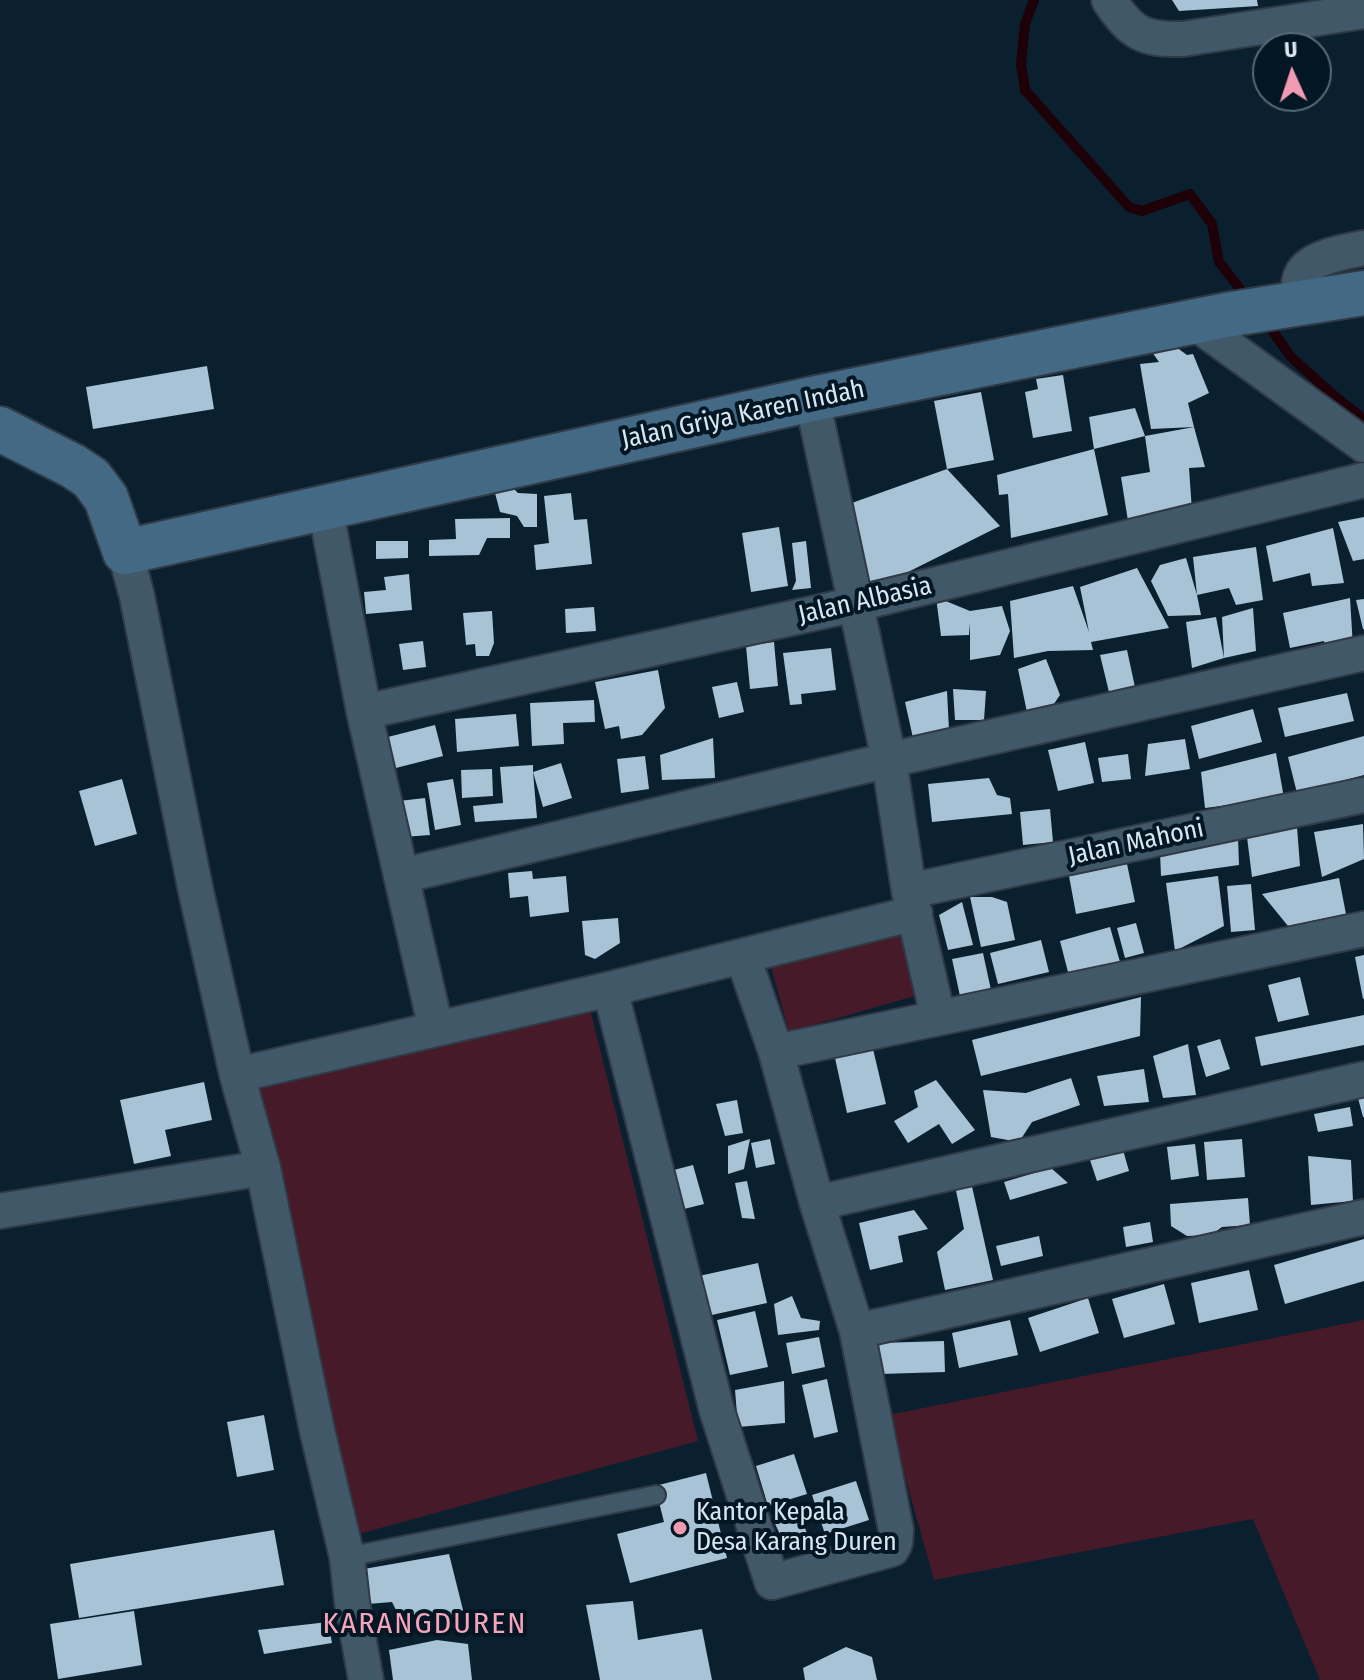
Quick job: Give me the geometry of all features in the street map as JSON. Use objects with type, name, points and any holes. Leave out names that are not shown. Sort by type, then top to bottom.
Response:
[{"type":"street","points":[[1109,0],[1130,27],[1144,35],[1162,39],[1183,39],[1364,11]]},
{"type":"street","points":[[1286,305],[1302,273],[1318,260],[1364,248]]},
{"type":"street","name":"Jalan Griya Karen Indah","points":[[125,552],[812,399],[1210,318],[1364,293]]},
{"type":"street","points":[[1210,318],[1364,445]]},
{"type":"street","points":[[812,399],[889,760],[912,902],[938,1017]]},
{"type":"street","points":[[0,429],[91,478],[106,498],[125,552],[137,596],[195,887],[237,1075],[263,1168],[317,1430],[347,1557],[366,1680]]},
{"type":"street","name":"Jalan Albasia","points":[[364,712],[856,604],[1364,480]]},
{"type":"street","points":[[325,507],[364,712],[436,1029]]},
{"type":"street","points":[[401,876],[889,760],[1364,653]]},
{"type":"street","name":"Jalan Mahoni","points":[[237,1075],[743,957],[912,902],[1364,795]]},
{"type":"street","points":[[776,1052],[1364,929]]},
{"type":"street","points":[[610,989],[717,1411],[772,1582],[892,1549],[895,1543],[895,1515],[857,1331],[817,1203],[776,1052],[743,957]]},
{"type":"street","points":[[817,1203],[1364,1079]]},
{"type":"street","points":[[0,1211],[263,1168]]},
{"type":"street","points":[[857,1331],[1364,1217]]},
{"type":"lane","points":[[347,1557],[656,1495]]},
{"type":"shaded area","points":[[901,901],[925,993],[789,1032],[765,945]]},
{"type":"shaded area","points":[[586,993],[698,1441],[355,1535],[248,1068]]},
{"type":"shaded area","points":[[1364,1320],[1364,1680],[1320,1680],[1253,1519],[934,1580],[888,1415]]},
{"type":"building","points":[[1172,0],[1257,0],[1258,6],[1179,11]]},
{"type":"building","points":[[1176,347],[1187,355],[1193,354],[1209,393],[1188,403],[1194,427],[1151,429],[1140,364],[1159,362],[1152,352]]},
{"type":"building","points":[[207,366],[214,409],[93,429],[86,387]]},
{"type":"building","points":[[1063,375],[1072,431],[1033,438],[1025,392],[1038,389],[1036,379]]},
{"type":"building","points":[[981,392],[994,460],[947,469],[934,401]]},
{"type":"building","points":[[1135,408],[1145,436],[1094,449],[1089,417]]},
{"type":"building","points":[[1194,427],[1205,467],[1189,468],[1192,511],[1128,521],[1121,477],[1150,472],[1145,436]]},
{"type":"building","points":[[1094,449],[1108,515],[1011,538],[1008,494],[999,495],[997,475]]},
{"type":"building","points":[[947,469],[1000,526],[884,584],[863,587],[849,504]]},
{"type":"building","points":[[513,488],[518,493],[537,494],[537,527],[524,527],[517,516],[500,512],[495,493]]},
{"type":"building","points":[[571,493],[574,520],[587,519],[592,564],[536,570],[534,545],[549,543],[544,496]]},
{"type":"building","points":[[1364,517],[1364,559],[1353,561],[1338,522]]},
{"type":"building","points":[[510,518],[510,538],[487,538],[479,555],[429,556],[429,540],[456,539],[455,519]]},
{"type":"building","points":[[779,527],[788,586],[751,592],[742,533]]},
{"type":"building","points":[[1333,528],[1344,583],[1312,586],[1310,573],[1273,582],[1266,546]]},
{"type":"building","points":[[376,541],[408,541],[408,558],[376,559]]},
{"type":"building","points":[[806,541],[811,588],[792,590],[796,581],[792,543]]},
{"type":"building","points":[[1256,547],[1263,600],[1236,605],[1229,588],[1197,595],[1193,557]]},
{"type":"building","points":[[1186,558],[1201,615],[1168,616],[1151,581],[1160,565]]},
{"type":"building","points":[[1137,568],[1169,628],[1091,642],[1093,650],[1048,651],[1014,658],[1010,601],[1073,586],[1089,632],[1080,587]]},
{"type":"building","points":[[409,574],[412,610],[366,614],[364,592],[386,590],[384,577]]},
{"type":"building","points":[[936,597],[970,611],[1002,606],[1010,631],[1000,655],[970,660],[970,623],[969,635],[941,636]]},
{"type":"building","points":[[1350,598],[1353,647],[1327,655],[1324,641],[1290,648],[1283,613]]},
{"type":"building","points":[[1364,599],[1364,629],[1363,629],[1356,600]]},
{"type":"building","points":[[594,607],[596,631],[566,633],[565,609]]},
{"type":"building","points":[[1253,608],[1256,651],[1224,658],[1222,617]]},
{"type":"building","points":[[492,611],[494,643],[489,656],[476,656],[475,644],[466,645],[463,613]]},
{"type":"building","points":[[1216,617],[1224,658],[1192,668],[1186,622]]},
{"type":"building","points":[[423,641],[426,667],[403,670],[399,644]]},
{"type":"building","points":[[774,642],[778,686],[750,689],[746,646]]},
{"type":"building","points":[[831,648],[836,690],[801,694],[802,704],[790,705],[783,653]]},
{"type":"building","points":[[1127,650],[1135,687],[1109,692],[1100,655]]},
{"type":"building","points":[[1046,659],[1060,695],[1045,717],[1029,722],[1018,669]]},
{"type":"building","points":[[658,670],[665,708],[642,735],[621,739],[619,726],[605,729],[595,682]]},
{"type":"building","points":[[737,682],[744,712],[719,718],[712,687]]},
{"type":"building","points":[[953,689],[986,691],[984,720],[955,720]]},
{"type":"building","points":[[947,691],[949,730],[913,738],[905,702]]},
{"type":"building","points":[[1347,693],[1354,721],[1285,737],[1278,708]]},
{"type":"building","points":[[594,700],[595,722],[563,723],[564,744],[532,746],[530,703]]},
{"type":"building","points":[[1253,709],[1262,742],[1199,759],[1191,726]]},
{"type":"building","points":[[516,714],[519,746],[457,752],[455,719]]},
{"type":"building","points":[[435,725],[443,756],[388,770],[380,739]]},
{"type":"building","points":[[1364,736],[1364,775],[1297,793],[1288,757]]},
{"type":"building","points":[[713,738],[715,778],[662,780],[660,755]]},
{"type":"building","points":[[1185,739],[1190,769],[1145,776],[1148,744]]},
{"type":"building","points":[[1085,742],[1094,783],[1058,791],[1048,750]]},
{"type":"building","points":[[1276,753],[1284,798],[1205,808],[1201,772]]},
{"type":"building","points":[[1128,754],[1131,779],[1102,782],[1098,758]]},
{"type":"building","points":[[645,756],[649,789],[621,793],[617,759]]},
{"type":"building","points":[[561,763],[572,798],[543,807],[533,772]]},
{"type":"building","points":[[533,765],[537,818],[475,822],[473,806],[503,803],[500,767]]},
{"type":"building","points":[[492,769],[493,796],[462,798],[461,770]]},
{"type":"building","points":[[989,778],[997,795],[1010,798],[1012,814],[932,822],[928,784]]},
{"type":"building","points":[[122,779],[137,834],[95,846],[79,791]]},
{"type":"building","points":[[453,779],[461,825],[435,830],[427,783]]},
{"type":"building","points":[[425,798],[430,835],[403,837],[399,801]]},
{"type":"building","points":[[1050,809],[1053,842],[1023,845],[1020,812]]},
{"type":"building","points":[[1363,824],[1364,859],[1322,877],[1314,832]]},
{"type":"building","points":[[1297,827],[1300,866],[1252,877],[1247,837]]},
{"type":"building","points":[[1238,837],[1239,865],[1161,876],[1160,852]]},
{"type":"building","points":[[1127,864],[1135,902],[1076,914],[1069,876]]},
{"type":"building","points":[[532,871],[533,879],[566,876],[569,912],[530,917],[528,896],[510,898],[508,873]]},
{"type":"building","points":[[1218,876],[1224,926],[1175,951],[1166,883]]},
{"type":"building","points":[[1339,878],[1346,914],[1288,926],[1262,894]]},
{"type":"building","points":[[1251,884],[1255,930],[1231,932],[1227,886]]},
{"type":"building","points":[[970,897],[992,897],[1007,902],[1015,940],[981,947]]},
{"type":"building","points":[[962,902],[973,945],[948,950],[939,915]]},
{"type":"building","points":[[618,918],[620,943],[595,959],[585,955],[582,921]]},
{"type":"building","points":[[1136,923],[1144,953],[1125,958],[1117,928]]},
{"type":"building","points":[[1110,927],[1120,962],[1069,976],[1060,941]]},
{"type":"building","points":[[1041,940],[1049,972],[998,984],[990,953]]},
{"type":"building","points":[[983,953],[991,990],[960,996],[952,959]]},
{"type":"building","points":[[1364,955],[1364,998],[1363,999],[1355,957]]},
{"type":"building","points":[[1300,977],[1309,1015],[1278,1022],[1268,985]]},
{"type":"building","points":[[1141,997],[1140,1036],[981,1076],[972,1040]]},
{"type":"building","points":[[1364,1015],[1364,1045],[1261,1066],[1255,1037]]},
{"type":"building","points":[[1220,1039],[1230,1069],[1206,1077],[1197,1046]]},
{"type":"building","points":[[1188,1044],[1196,1095],[1163,1098],[1153,1056]]},
{"type":"building","points":[[873,1049],[886,1104],[847,1113],[835,1058]]},
{"type":"building","points":[[1144,1069],[1149,1102],[1104,1106],[1097,1076]]},
{"type":"building","points":[[1071,1078],[1080,1105],[1032,1122],[1019,1142],[991,1137],[983,1090],[1026,1093]]},
{"type":"building","points":[[936,1080],[975,1130],[952,1144],[939,1124],[908,1143],[894,1121],[918,1107],[914,1091]]},
{"type":"building","points":[[204,1082],[212,1120],[165,1130],[171,1156],[134,1164],[120,1100]]},
{"type":"building","points":[[1364,1096],[1364,1117],[1363,1117],[1358,1098]]},
{"type":"building","points":[[737,1100],[743,1133],[725,1136],[716,1104]]},
{"type":"building","points":[[1350,1107],[1353,1126],[1318,1132],[1314,1114]]},
{"type":"building","points":[[750,1139],[744,1169],[728,1174],[728,1146]]},
{"type":"building","points":[[770,1139],[775,1164],[756,1168],[751,1143]]},
{"type":"building","points":[[1242,1139],[1245,1177],[1207,1180],[1204,1142]]},
{"type":"building","points":[[1121,1143],[1129,1171],[1097,1181],[1088,1154]]},
{"type":"building","points":[[1195,1144],[1199,1176],[1171,1180],[1167,1147]]},
{"type":"building","points":[[1308,1156],[1351,1160],[1353,1201],[1311,1205]]},
{"type":"building","points":[[693,1165],[704,1204],[680,1210],[670,1171]]},
{"type":"building","points":[[1051,1168],[1068,1183],[1010,1200],[1004,1182]]},
{"type":"building","points":[[747,1181],[755,1219],[742,1218],[735,1183]]},
{"type":"building","points":[[971,1182],[993,1280],[945,1290],[937,1252],[964,1229],[955,1186]]},
{"type":"building","points":[[1248,1198],[1250,1225],[1222,1227],[1211,1235],[1187,1236],[1171,1226],[1170,1204]]},
{"type":"building","points":[[914,1210],[928,1229],[898,1236],[903,1262],[870,1270],[859,1223]]},
{"type":"building","points":[[1150,1222],[1153,1242],[1126,1247],[1123,1227]]},
{"type":"building","points":[[1039,1236],[1043,1256],[1001,1266],[996,1246]]},
{"type":"building","points":[[1364,1239],[1364,1281],[1285,1304],[1274,1265]]},
{"type":"building","points":[[758,1263],[767,1303],[707,1316],[699,1276]]},
{"type":"building","points":[[1249,1270],[1258,1310],[1199,1323],[1191,1283]]},
{"type":"building","points":[[1164,1284],[1175,1324],[1124,1338],[1112,1299]]},
{"type":"building","points":[[792,1296],[801,1318],[820,1321],[819,1330],[778,1335],[774,1304]]},
{"type":"building","points":[[1088,1298],[1099,1333],[1040,1352],[1028,1318]]},
{"type":"building","points":[[755,1311],[768,1367],[730,1375],[717,1320]]},
{"type":"building","points":[[1010,1320],[1018,1355],[959,1368],[952,1333]]},
{"type":"building","points":[[819,1337],[825,1367],[792,1374],[786,1343]]},
{"type":"building","points":[[944,1341],[945,1372],[880,1374],[879,1343]]},
{"type":"building","points":[[827,1379],[838,1432],[814,1438],[802,1385]]},
{"type":"building","points":[[784,1381],[785,1423],[738,1427],[735,1390]]},
{"type":"building","points":[[264,1415],[274,1470],[237,1477],[227,1422]]},
{"type":"building","points":[[794,1454],[807,1494],[768,1506],[756,1466]]},
{"type":"building","name":"Kantor Kepala Desa Karang Duren","points":[[706,1473],[727,1558],[630,1583],[617,1534],[664,1522],[655,1486]]},
{"type":"building","points":[[856,1481],[869,1520],[825,1534],[812,1495]]},
{"type":"building","points":[[795,1505],[807,1533],[784,1543],[771,1515]]},
{"type":"building","points":[[274,1530],[284,1585],[79,1618],[70,1564]]},
{"type":"building","points":[[449,1554],[465,1618],[406,1630],[392,1602],[368,1604],[364,1569]]},
{"type":"building","points":[[633,1601],[638,1640],[702,1629],[712,1680],[600,1680],[586,1605]]},
{"type":"building","points":[[134,1611],[142,1665],[58,1679],[50,1624]]},
{"type":"building","points":[[328,1622],[332,1643],[264,1654],[258,1630]]},
{"type":"building","points":[[437,1640],[468,1644],[472,1680],[393,1680],[389,1650]]},
{"type":"building","points":[[846,1647],[872,1657],[877,1680],[805,1680],[803,1668]]},
{"type":"waterway","points":[[1034,0],[1025,24],[1021,64],[1025,90],[1129,207],[1142,211],[1190,194],[1212,224],[1219,262],[1249,300]]},
{"type":"waterway","points":[[1264,319],[1291,357],[1364,419]]},
{"type":"place","name":"Kantor Kepala Desa Karang Duren","points":[[680,1528]]},
{"type":"district","name":"KARANGDUREN","points":[[425,1625]]}]
